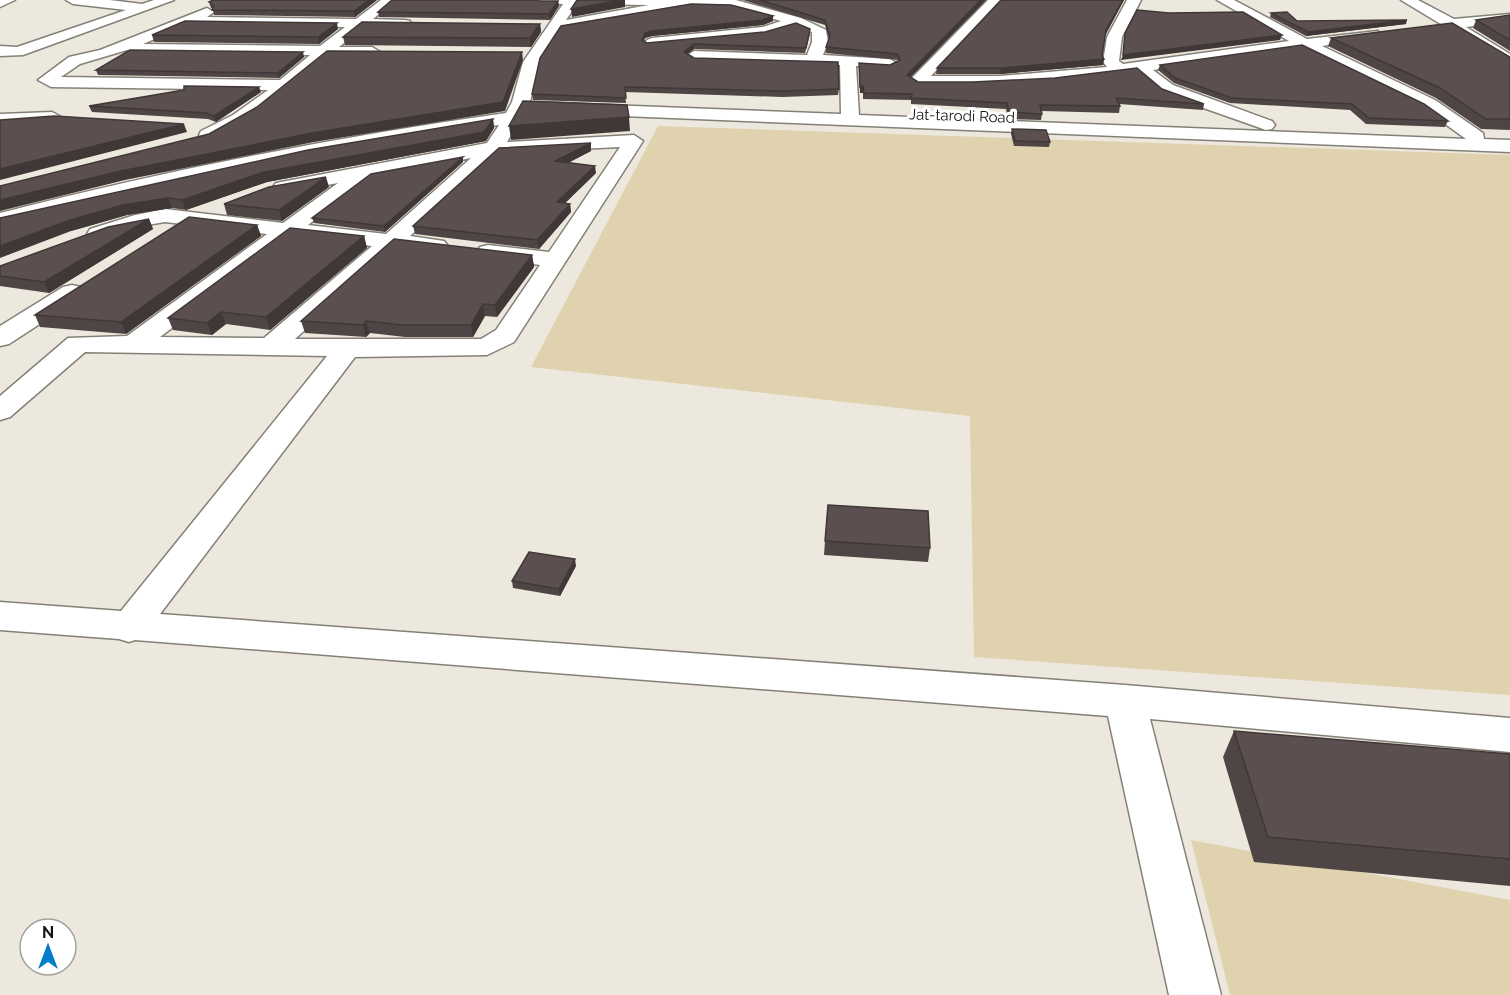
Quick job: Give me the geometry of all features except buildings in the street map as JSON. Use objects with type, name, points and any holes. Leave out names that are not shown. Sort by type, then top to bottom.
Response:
[{"type":"street","points":[[0,3],[8,0]]},
{"type":"street","points":[[73,0],[143,8]]},
{"type":"street","points":[[0,58],[167,0]]},
{"type":"street","points":[[193,133],[227,128],[285,85],[389,0]]},
{"type":"street","points":[[542,0],[732,3],[819,30],[820,42],[813,60]]},
{"type":"street","points":[[271,346],[494,148],[519,106],[531,62],[573,0]]},
{"type":"street","points":[[996,0],[917,81],[1000,81],[1120,70],[1384,32]]},
{"type":"street","points":[[1120,70],[1111,62],[1112,43],[1114,34],[1127,16],[1134,0]]},
{"type":"street","points":[[1224,0],[1267,25],[1307,42],[1429,104],[1476,137]]},
{"type":"street","points":[[1408,0],[1452,24],[1510,61]]},
{"type":"street","points":[[532,26],[555,26],[691,2]]},
{"type":"street","points":[[51,82],[46,80],[75,60],[92,58],[120,48],[187,21],[221,3]]},
{"type":"street","points":[[75,60],[73,57],[79,53],[221,3]]},
{"type":"street","points":[[633,44],[790,6]]},
{"type":"street","points":[[1429,27],[1510,18]]},
{"type":"street","points":[[187,21],[418,24]]},
{"type":"street","points":[[796,21],[765,31],[657,49],[890,64]]},
{"type":"street","points":[[22,32],[67,36]]},
{"type":"street","points":[[120,48],[394,52]]},
{"type":"street","points":[[0,51],[18,52]]},
{"type":"street","points":[[512,54],[536,54]]},
{"type":"street","points":[[848,62],[850,116]]},
{"type":"street","points":[[1139,66],[1167,89],[1205,105],[1277,129]]},
{"type":"street","points":[[30,92],[51,82],[285,85]]},
{"type":"street","points":[[0,220],[156,181],[519,106],[650,113],[850,116],[1510,146]]},
{"type":"street","name":"Jat-tarodi Road","points":[[519,106],[1510,138]]},
{"type":"street","points":[[0,339],[78,344],[135,343],[347,349],[487,346],[505,336],[557,260],[650,113]]},
{"type":"street","points":[[0,119],[70,118]]},
{"type":"street","points":[[267,190],[494,148],[634,141]]},
{"type":"street","points":[[135,343],[371,169]]},
{"type":"street","points":[[158,238],[188,219],[238,201]]},
{"type":"street","points":[[73,242],[151,217],[176,215],[188,219],[285,231],[557,260]]},
{"type":"street","points":[[0,339],[89,282]]},
{"type":"street","points":[[0,411],[78,344]]},
{"type":"street","points":[[129,628],[347,349]]},
{"type":"street","points":[[0,616],[129,628],[1125,701],[1510,735]]},
{"type":"street","points":[[1125,701],[1195,995]]},
{"type":"shaded area","points":[[658,126],[1510,155],[1510,695],[974,657],[970,416],[531,367]]},
{"type":"shaded area","points":[[1191,840],[1510,900],[1510,995],[1230,995]]}]
